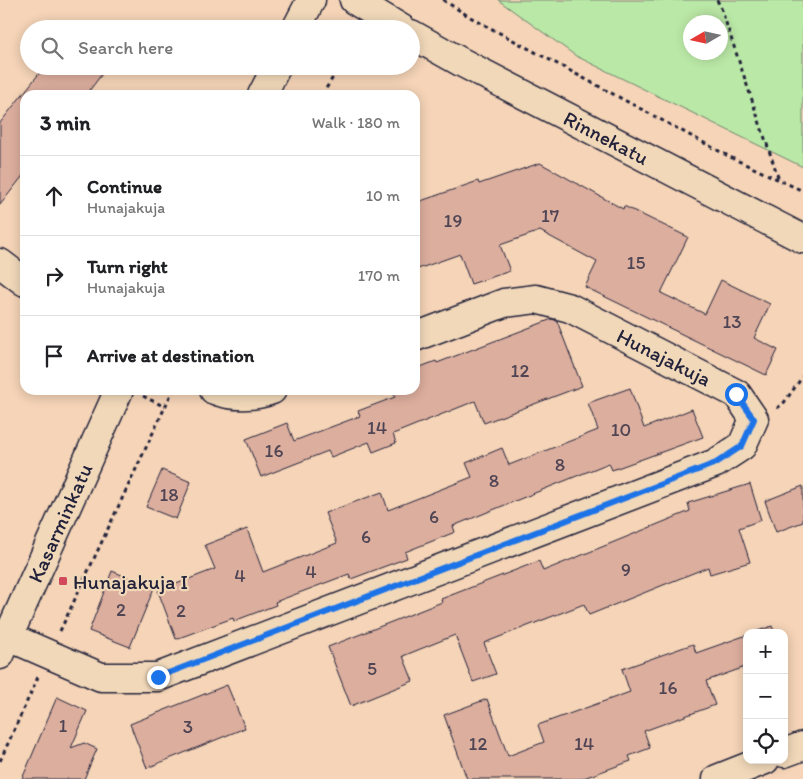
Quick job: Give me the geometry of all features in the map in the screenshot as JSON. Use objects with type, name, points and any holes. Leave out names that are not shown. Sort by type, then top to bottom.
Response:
[{"type":"street","points":[[301,20],[311,0]]},
{"type":"street","points":[[354,0],[387,20]]},
{"type":"street","name":"Rinnekatu","points":[[420,39],[803,239]]},
{"type":"street","points":[[264,90],[272,75]]},
{"type":"street","points":[[0,263],[20,278]]},
{"type":"street","name":"Hunajakuja","points":[[420,335],[504,303],[536,299],[570,308],[736,394],[754,419]]},
{"type":"street","name":"Kasarminkatu","points":[[4,646],[129,395]]},
{"type":"street","points":[[4,646],[49,655],[101,677],[158,677],[716,463],[742,446],[754,419]]},
{"type":"street","points":[[788,752],[803,746]]},
{"type":"street","points":[[717,779],[756,764]]},
{"type":"path","points":[[443,0],[479,22],[732,158],[803,192]]},
{"type":"path","points":[[717,0],[779,180]]},
{"type":"path","points":[[325,90],[334,75]]},
{"type":"path","points":[[754,419],[783,404],[803,376]]},
{"type":"path","points":[[137,395],[165,407]]},
{"type":"path","points":[[0,761],[171,395]]},
{"type":"green space","points":[[498,0],[803,0],[803,167],[576,56]]},
{"type":"building","points":[[38,75],[101,75],[90,90],[26,90]]},
{"type":"building","points":[[20,98],[20,179],[0,205],[0,123]]},
{"type":"building","points":[[540,163],[623,209],[624,206],[688,237],[661,293],[705,314],[721,280],[770,304],[754,338],[778,350],[766,375],[585,287],[597,262],[540,231],[500,245],[510,271],[471,284],[460,254],[420,268],[420,201],[478,181],[479,184]]},
{"type":"building","points":[[552,319],[557,321],[582,386],[484,423],[475,401],[393,434],[396,443],[373,452],[369,442],[331,457],[328,451],[261,477],[246,439],[287,423],[294,441],[360,416],[358,411],[395,397],[394,395],[420,395],[420,367],[436,361],[437,363]]},
{"type":"building","points":[[630,388],[644,428],[692,409],[703,437],[612,470],[609,463],[453,526],[455,532],[405,552],[407,558],[351,579],[349,574],[275,602],[276,605],[234,621],[233,618],[176,639],[158,591],[215,569],[205,545],[247,529],[263,572],[337,543],[325,513],[382,492],[388,510],[472,477],[466,463],[502,448],[509,465],[598,430],[588,403]]},
{"type":"building","points":[[162,470],[191,482],[176,519],[146,507]]},
{"type":"building","points":[[750,484],[761,520],[739,528],[750,562],[710,574],[708,567],[589,615],[584,604],[484,643],[496,674],[473,682],[455,635],[403,656],[413,681],[351,706],[328,647],[442,602],[441,599],[539,561],[543,571],[690,511],[688,503]]},
{"type":"building","points":[[803,486],[803,522],[776,532],[765,501]]},
{"type":"building","points":[[112,571],[154,588],[130,647],[89,631]]},
{"type":"building","points":[[743,636],[743,668],[706,681],[715,705],[644,731],[650,748],[629,756],[631,761],[581,779],[467,779],[444,715],[487,699],[508,756],[544,742],[538,725],[630,692],[622,669],[693,644],[696,653]]},
{"type":"building","points":[[227,685],[245,728],[147,768],[130,724]]},
{"type":"building","points":[[57,697],[87,711],[71,748],[84,743],[97,749],[84,779],[22,779]]},
{"type":"place","name":"Hunajakuja I","points":[[63,581]]},
{"type":"route","points":[[158,677],[716,463],[742,446],[754,419],[736,394]]}]
